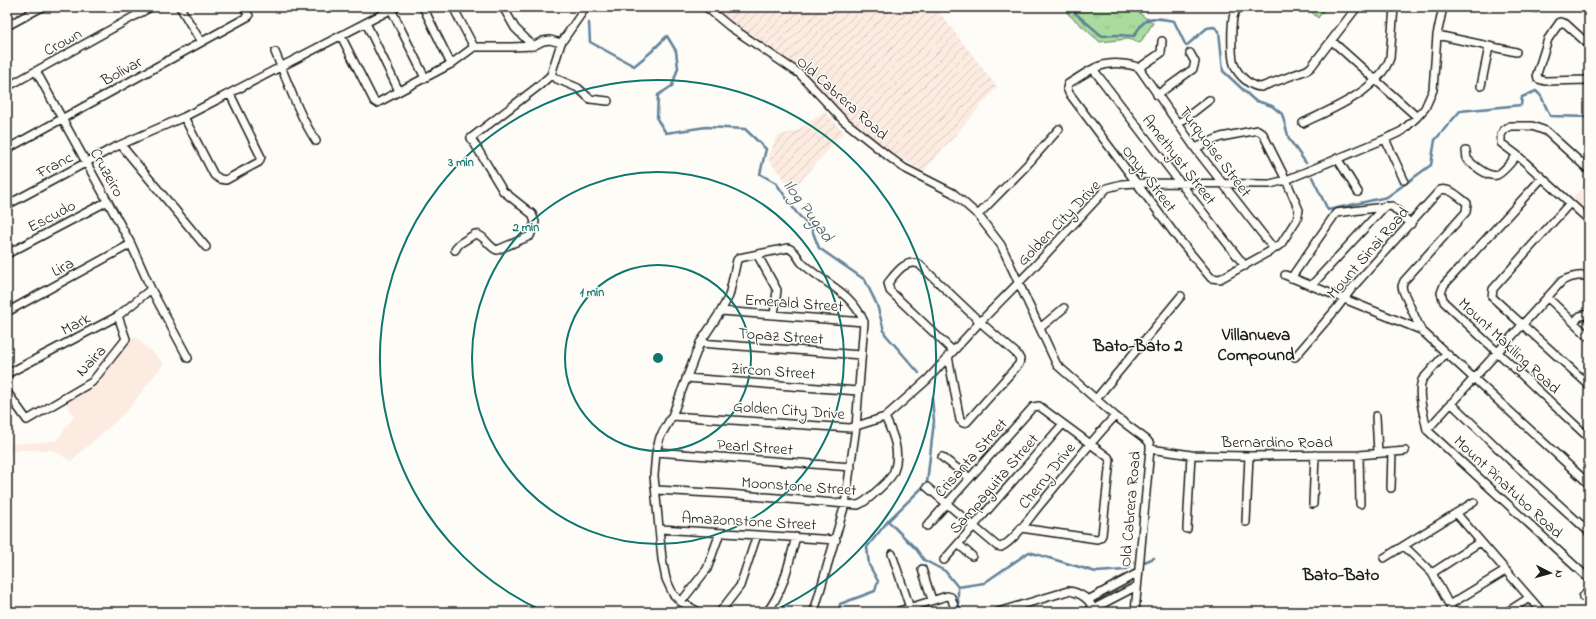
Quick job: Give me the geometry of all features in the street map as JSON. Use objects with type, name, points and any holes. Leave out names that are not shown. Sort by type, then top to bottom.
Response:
[{"type":"street","points":[[7,26],[42,7]]},
{"type":"street","name":"Crown","points":[[7,87],[150,7]]},
{"type":"street","points":[[180,7],[201,42]]},
{"type":"street","name":"Bolivar","points":[[7,149],[249,16],[244,7]]},
{"type":"street","points":[[423,7],[452,64]]},
{"type":"street","points":[[453,7],[474,47]]},
{"type":"street","points":[[503,7],[515,28],[532,46]]},
{"type":"street","points":[[455,250],[459,244],[475,234],[480,235],[492,248],[497,250],[530,236],[535,222],[532,214],[503,191],[471,138],[540,85],[551,74],[561,43],[586,7]]},
{"type":"street","name":"Old Cabrera Road","points":[[706,7],[729,26],[800,74],[844,120],[888,156],[904,168],[953,193],[978,214],[1001,245],[1020,282],[1057,365],[1115,416],[1147,440],[1150,444],[1135,612]]},
{"type":"street","points":[[1240,7],[1235,12],[1233,19],[1234,64],[1245,79],[1256,87],[1261,87],[1307,70],[1332,41],[1357,7]]},
{"type":"street","points":[[1303,123],[1356,97],[1375,81],[1388,64],[1390,58],[1394,7]]},
{"type":"street","name":"Golden City Drive","points":[[672,416],[850,428],[885,417],[927,380],[1107,188],[1122,184],[1136,183],[1270,184],[1286,180],[1385,139],[1402,130],[1425,108],[1433,90],[1437,35],[1443,7]]},
{"type":"street","points":[[392,8],[425,78]]},
{"type":"street","name":"Franc","points":[[7,205],[113,148],[184,117],[230,94],[392,8]]},
{"type":"street","points":[[1589,45],[1566,24],[1560,22],[1548,39],[1537,74],[1538,79],[1545,81],[1589,80]]},
{"type":"street","points":[[366,23],[399,91]]},
{"type":"street","points":[[1437,35],[1516,52]]},
{"type":"street","points":[[341,36],[374,101],[377,103],[452,64],[474,47],[512,48],[532,46],[543,41],[550,40],[561,43]]},
{"type":"street","points":[[1093,69],[1105,64],[1131,65],[1138,68],[1161,53],[1162,41]]},
{"type":"street","points":[[1332,41],[1417,117]]},
{"type":"street","points":[[1481,86],[1489,47]]},
{"type":"street","points":[[275,52],[294,99],[316,141]]},
{"type":"street","points":[[1158,95],[1193,69],[1195,62],[1190,53]]},
{"type":"street","name":"Turquoise Street","points":[[1138,68],[1195,148],[1274,249]]},
{"type":"street","name":"Onyx Street","points":[[1093,69],[1068,84],[1067,88],[1069,93],[1177,237],[1211,278],[1220,278],[1245,266]]},
{"type":"street","name":"Amethyst Street","points":[[1093,69],[1245,266]]},
{"type":"street","name":"Cruzeiro","points":[[36,71],[131,244],[151,289],[188,358]]},
{"type":"street","points":[[551,74],[557,79],[578,88],[590,99],[608,102]]},
{"type":"street","points":[[184,117],[214,175],[220,179],[226,180],[259,162],[261,157],[230,94]]},
{"type":"street","points":[[1178,124],[1209,100]]},
{"type":"street","points":[[1589,170],[1546,131],[1532,126],[1510,126],[1504,130],[1501,135],[1501,142],[1589,220]]},
{"type":"street","points":[[978,214],[1026,166],[1059,129]]},
{"type":"street","points":[[1195,148],[1221,137],[1258,130],[1263,134],[1299,210],[1297,219],[1281,244],[1245,266]]},
{"type":"street","points":[[1385,139],[1404,180]]},
{"type":"street","points":[[122,145],[206,247]]},
{"type":"street","points":[[1466,151],[1466,159],[1480,169],[1493,175],[1498,174],[1517,155]]},
{"type":"street","points":[[1337,158],[1358,192]]},
{"type":"street","name":"Mount Makiling Road","points":[[1542,178],[1444,285],[1441,293],[1444,302],[1589,438]]},
{"type":"street","name":"Mount Sinai Road","points":[[1295,357],[1345,299],[1352,287],[1411,224],[1440,190],[1444,189],[1449,190],[1467,203],[1468,207],[1466,212],[1404,281],[1402,286],[1421,330]]},
{"type":"street","name":"Escudo","points":[[7,254],[108,201]]},
{"type":"street","points":[[1570,203],[1493,290],[1492,297],[1589,385]]},
{"type":"street","points":[[1411,224],[1394,207],[1385,206],[1336,213],[1288,277],[1421,330],[1589,484]]},
{"type":"street","points":[[1311,286],[1385,206]]},
{"type":"street","name":"Lira","points":[[7,312],[131,244]]},
{"type":"street","points":[[699,612],[681,602],[673,594],[666,579],[662,559],[654,476],[656,452],[660,437],[672,416],[700,343],[729,296],[737,260],[739,258],[788,248],[793,250],[802,262],[848,297],[860,313],[864,322],[860,355],[856,427],[845,504],[836,540],[814,612]]},
{"type":"street","points":[[757,254],[777,290],[774,315]]},
{"type":"street","points":[[913,262],[919,264],[980,322],[1018,354],[1020,358],[1019,364],[967,422],[963,422],[960,420],[950,354],[890,292],[888,283],[897,272],[908,264],[913,262]]},
{"type":"street","points":[[1427,430],[1562,281],[1569,277],[1579,275],[1589,276]]},
{"type":"street","name":"Mark","points":[[7,374],[118,316],[151,289]]},
{"type":"street","points":[[1096,399],[1181,296]]},
{"type":"street","points":[[1547,297],[1589,337]]},
{"type":"street","points":[[1040,328],[1064,308]]},
{"type":"street","name":"Emerald Street","points":[[721,311],[864,322]]},
{"type":"street","points":[[1574,322],[1580,316],[1589,314]]},
{"type":"street","name":"Naira","points":[[7,392],[27,420],[92,382],[126,339],[118,316]]},
{"type":"street","name":"Topaz Street","points":[[700,343],[860,355]]},
{"type":"street","points":[[1427,430],[1420,392],[1422,380],[1446,353]]},
{"type":"street","name":"Zircon Street","points":[[686,378],[858,391]]},
{"type":"street","points":[[1452,403],[1510,460],[1589,532]]},
{"type":"street","name":"Crisanta Street","points":[[927,526],[1033,407],[1039,406],[1063,424]]},
{"type":"street","name":"Cherry Drive","points":[[974,525],[997,546],[1001,547],[1005,545],[1115,416]]},
{"type":"street","points":[[1376,416],[1378,453]]},
{"type":"street","name":"Moonstone Street","points":[[656,490],[729,494],[858,505],[864,503],[894,472],[897,458],[896,447],[893,433],[885,417]]},
{"type":"street","points":[[1021,528],[1097,539],[1102,535],[1110,460],[1063,424]]},
{"type":"street","name":"Sampaguita Street","points":[[944,560],[1063,424]]},
{"type":"street","name":"Mount Pinatubo Road","points":[[1427,430],[1589,579]]},
{"type":"street","name":"Bernardino Road","points":[[1150,449],[1191,455],[1249,456],[1359,455],[1405,451]]},
{"type":"street","name":"Pearl Street","points":[[656,452],[851,467]]},
{"type":"street","points":[[1391,488],[1392,452]]},
{"type":"street","points":[[1186,529],[1191,455]]},
{"type":"street","points":[[1313,504],[1315,455]]},
{"type":"street","points":[[1359,455],[1360,504]]},
{"type":"street","points":[[1246,522],[1249,456]]},
{"type":"street","points":[[942,457],[970,478]]},
{"type":"street","points":[[927,487],[974,525]]},
{"type":"street","points":[[1384,558],[1474,502]]},
{"type":"street","points":[[1456,513],[1542,612]]},
{"type":"street","name":"Amazonstone Street","points":[[660,529],[836,540]]},
{"type":"street","points":[[681,602],[707,569],[720,533]]},
{"type":"street","points":[[720,612],[740,586],[757,535]]},
{"type":"street","points":[[768,612],[780,590],[796,537]]},
{"type":"street","points":[[1432,573],[1480,542]]},
{"type":"street","points":[[958,544],[972,556]]},
{"type":"street","points":[[1404,546],[1432,573],[1451,609],[1505,570]]},
{"type":"street","points":[[892,554],[910,608]]},
{"type":"street","points":[[922,569],[932,600]]},
{"type":"street","points":[[1088,600],[1138,573]]},
{"type":"street","points":[[998,612],[1064,591],[1074,591],[1088,600],[1091,611],[1137,586]]},
{"type":"street","points":[[1583,597],[1589,588]]},
{"type":"street","points":[[896,612],[947,596],[951,597],[956,612]]},
{"type":"street","points":[[1507,612],[1530,598]]},
{"type":"shaded area","points":[[712,7],[935,7],[997,87],[923,172],[876,142],[830,101],[798,68],[725,18]]},
{"type":"shaded area","points":[[824,111],[844,132],[796,186],[785,181],[768,159],[777,136],[799,130]]},
{"type":"shaded area","points":[[1589,180],[1589,215],[1573,197]]},
{"type":"shaded area","points":[[134,336],[164,363],[127,411],[71,461],[53,450],[21,450],[9,452],[7,457],[7,447],[10,444],[56,441],[74,417],[66,402],[98,384]]},
{"type":"green space","points":[[1063,7],[1144,7],[1139,13],[1153,23],[1140,43],[1128,39],[1100,42],[1068,14]]},
{"type":"green space","points":[[1306,7],[1326,7],[1318,18]]},
{"type":"waterway","name":"Ilog Pugad","points":[[545,7],[553,9],[555,7]]},
{"type":"waterway","points":[[1068,7],[1102,36],[1134,36],[1142,24],[1154,18],[1174,21],[1186,46],[1207,28],[1214,27],[1219,31],[1223,71],[1254,100],[1272,106],[1282,114],[1289,139],[1306,163]]},
{"type":"waterway","name":"Ilog Pugad","points":[[589,23],[590,42],[634,66],[667,36],[676,51],[678,68],[672,86],[658,95],[657,119],[666,133],[706,127],[745,129],[766,149],[760,174],[776,183],[796,212],[812,230],[819,248],[865,280],[877,305],[885,334],[919,373]]},
{"type":"waterway","points":[[1312,177],[1328,210],[1387,197],[1431,165],[1435,140],[1460,111],[1521,105],[1522,97],[1536,91],[1541,96],[1550,116],[1589,117]]},
{"type":"waterway","name":"Ilog Pugad","points":[[932,398],[934,421],[927,483],[888,521],[916,549],[924,560],[945,571],[958,587],[984,583],[1029,552],[1096,572],[1125,570],[1130,567]]},
{"type":"waterway","points":[[839,612],[840,604],[875,591],[878,581],[869,565],[867,547],[888,521]]},
{"type":"waterway","name":"Ilog Pugad","points":[[1142,563],[1154,558]]},
{"type":"waterway","points":[[958,587],[958,601],[961,612]]},
{"type":"district","name":"Villanueva Compound","points":[[1256,344]]},
{"type":"district","name":"Bato-Bato 2","points":[[1138,345]]},
{"type":"district","name":"Bato-Bato","points":[[1341,574]]}]
